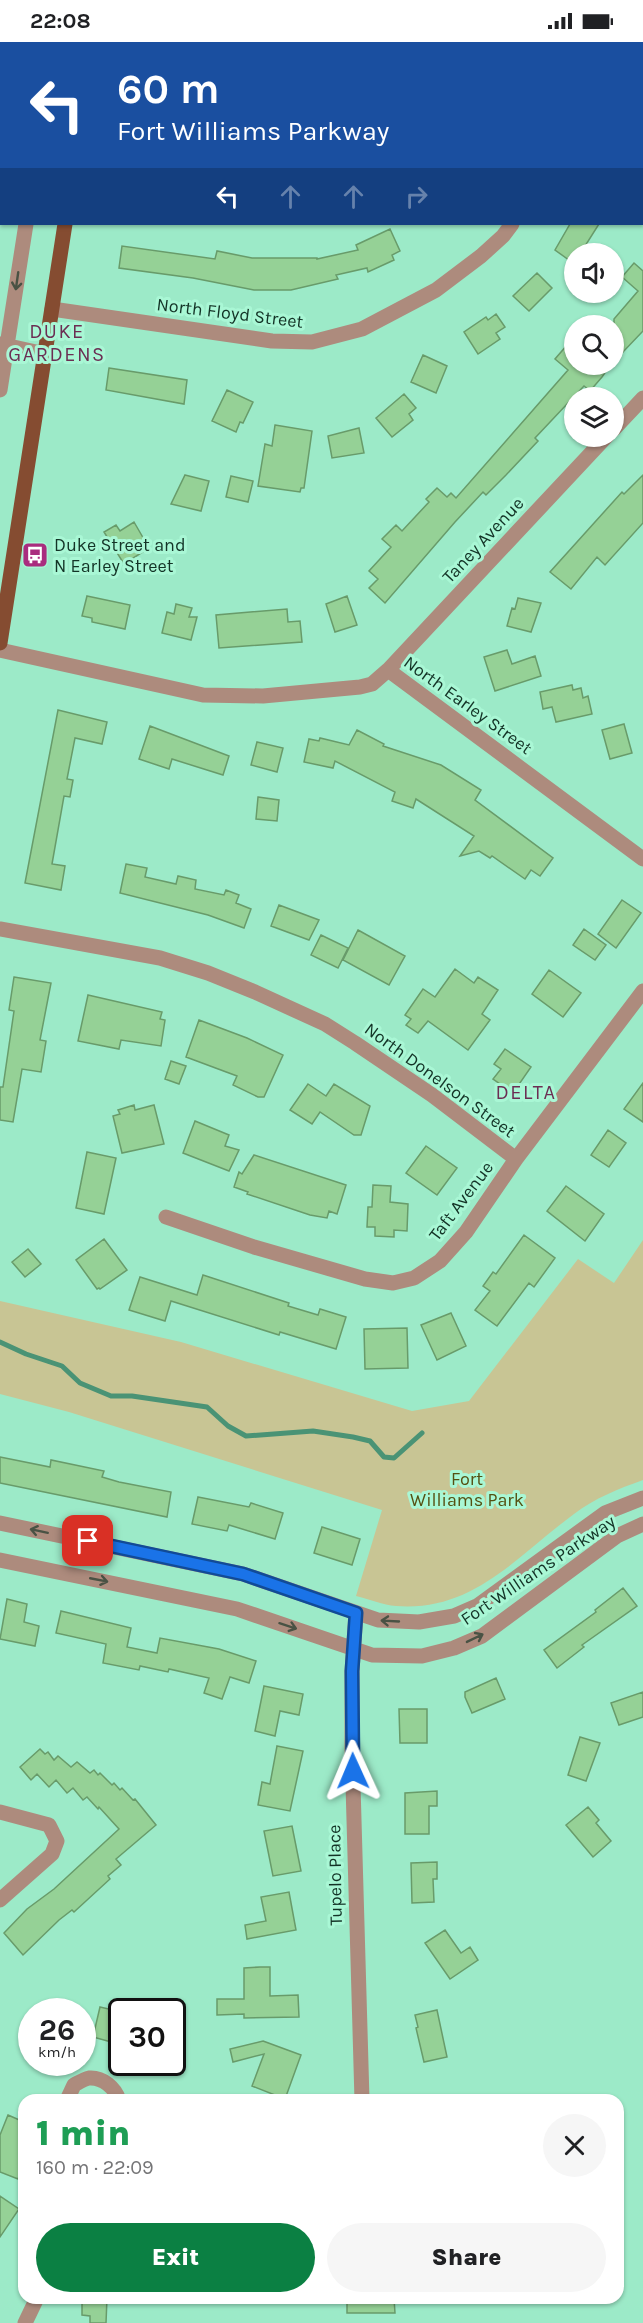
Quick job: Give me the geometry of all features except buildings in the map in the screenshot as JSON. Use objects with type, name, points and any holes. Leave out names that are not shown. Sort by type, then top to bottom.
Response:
[{"type":"main road","points":[[0,643],[65,225]]},
{"type":"street","points":[[0,390],[4,345],[26,225]]},
{"type":"street","name":"North Floyd Street","points":[[52,309],[272,341],[312,342],[362,329],[436,290],[482,256],[511,225]]},
{"type":"street","points":[[4,345],[45,354]]},
{"type":"street","points":[[624,418],[643,398]]},
{"type":"street","name":"Taney Avenue","points":[[388,670],[597,447]]},
{"type":"street","name":"North Earley Street","points":[[0,650],[203,696],[263,696],[360,687],[372,684],[388,670],[643,859]]},
{"type":"street","name":"North Donelson Street","points":[[0,929],[160,958],[208,973],[274,1000],[325,1024],[355,1042],[432,1095],[516,1159]]},
{"type":"street","name":"Taft Avenue","points":[[166,1217],[365,1279],[393,1282],[414,1278],[427,1271],[451,1251],[516,1159],[643,991]]},
{"type":"street","name":"Fort Williams Parkway","points":[[0,1523],[243,1574],[378,1620],[419,1622],[454,1617],[477,1606],[605,1513],[643,1498]]},
{"type":"street","name":"Fort Williams Parkway","points":[[0,1560],[237,1609],[372,1655],[422,1656],[454,1648],[482,1636],[616,1536],[643,1524]]},
{"type":"street","name":"Tupelo Place","points":[[356,1613],[352,1750],[362,2094]]},
{"type":"street","points":[[0,1812],[49,1825],[57,1841],[52,1854],[0,1900]]},
{"type":"street","points":[[70,2094],[74,2085],[89,2078],[104,2082],[116,2090],[117,2094]]},
{"type":"street","points":[[26,2323],[34,2304]]},
{"type":"green space","name":"Fort Williams Park","points":[[643,1240],[643,1480],[590,1503],[493,1578],[471,1591],[448,1600],[423,1605],[396,1606],[356,1596],[382,1510],[69,1412],[0,1394],[0,1301],[181,1342],[412,1411],[469,1401],[578,1259],[614,1283]]},
{"type":"waterway","points":[[0,1342],[26,1354],[62,1366],[80,1383],[111,1396],[132,1396],[207,1407],[228,1426],[246,1436],[313,1431],[370,1441],[384,1457],[394,1458],[422,1433]]},
{"type":"place","name":"Duke Street and N Earley Street","points":[[35,555]]},
{"type":"district","name":"DUKE GARDENS","points":[[57,342]]},
{"type":"district","name":"DELTA","points":[[526,1092]]},
{"type":"route","points":[[88,1541],[243,1574],[356,1613],[352,1671],[353,1771]]}]
